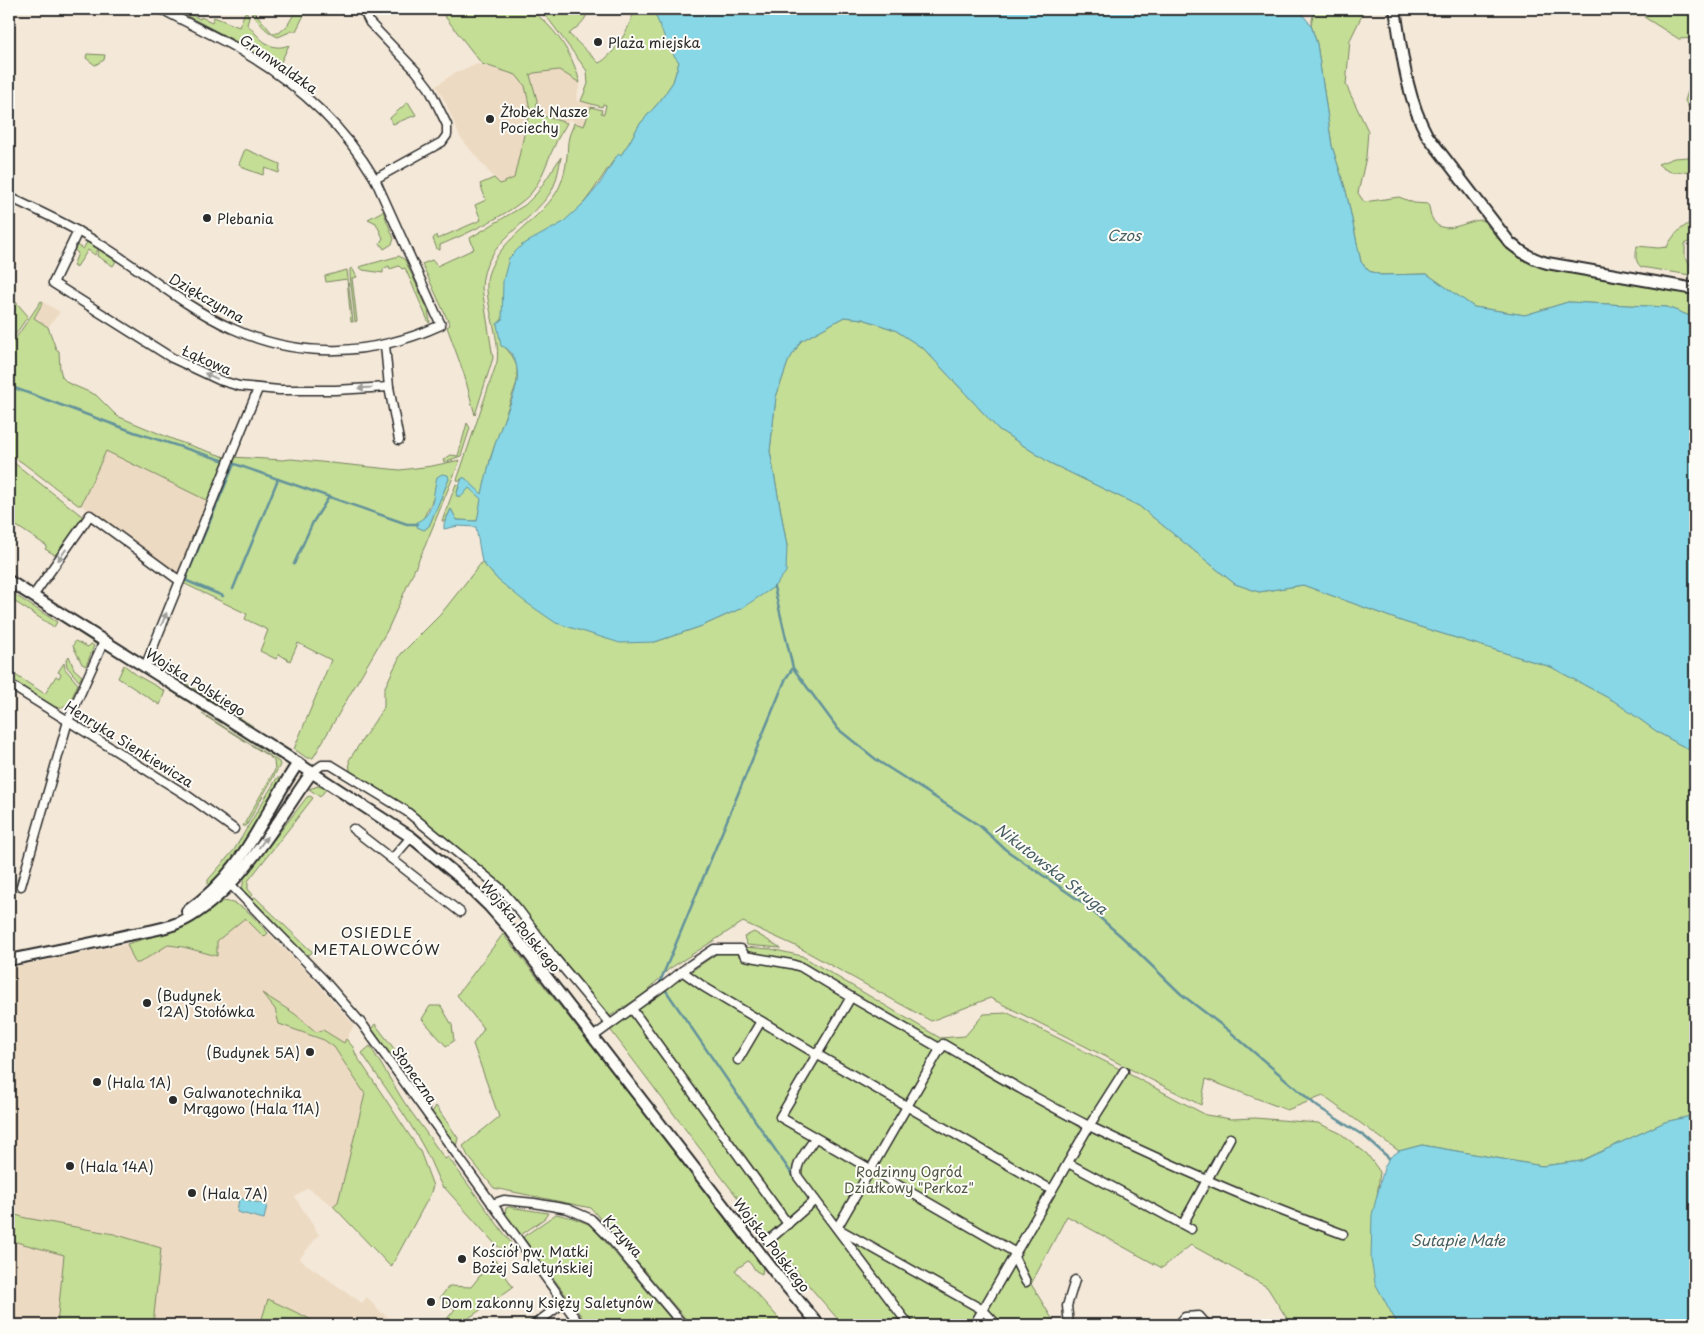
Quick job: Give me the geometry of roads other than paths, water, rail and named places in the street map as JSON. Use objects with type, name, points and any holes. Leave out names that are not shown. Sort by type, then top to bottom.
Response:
[{"type":"street","name":"Grunwaldzka","points":[[161,9],[244,52],[288,81],[322,110],[339,128],[364,160],[375,179],[441,325]]},
{"type":"street","points":[[363,9],[370,24],[416,71],[429,88],[447,125],[447,135],[442,142],[375,179]]},
{"type":"street","points":[[1395,9],[1408,86],[1417,117],[1427,136],[1510,243],[1534,260],[1695,289]]},
{"type":"street","name":"Dziękczynna","points":[[9,197],[78,231],[194,308],[232,329],[275,343],[328,352],[385,345],[419,335],[441,325]]},
{"type":"street","name":"Łąkowa","points":[[78,231],[53,283],[172,358],[219,380],[258,389],[336,390],[389,387]]},
{"type":"street","points":[[385,345],[389,387],[399,440]]},
{"type":"street","points":[[145,667],[258,389]]},
{"type":"street","points":[[33,596],[90,515],[180,581]]},
{"type":"street","name":"Wojska Polskiego","points":[[9,580],[312,772],[411,838],[457,875],[490,906],[594,1036],[777,1275],[819,1325]]},
{"type":"street","points":[[21,886],[68,721],[104,641]]},
{"type":"street","name":"Henryka Sienkiewicza","points":[[9,684],[188,796],[234,829]]},
{"type":"street","points":[[228,882],[298,764]]},
{"type":"street","points":[[9,960],[151,930],[175,924],[189,918],[210,903],[252,858],[312,772],[322,765],[331,765],[406,812],[499,887],[610,1024]]},
{"type":"street","points":[[352,829],[460,912]]},
{"type":"street","points":[[392,859],[411,838]]},
{"type":"street","name":"Słoneczna","points":[[228,882],[323,979],[363,1025],[580,1325]]},
{"type":"street","points":[[594,1036],[714,949],[740,949],[745,956],[801,967],[941,1049]]},
{"type":"street","points":[[682,971],[704,987],[762,1022],[1052,1190]]},
{"type":"street","points":[[851,997],[780,1118],[1015,1255],[1026,1282]]},
{"type":"street","points":[[632,1009],[788,1224]]},
{"type":"street","points":[[738,1060],[762,1022]]},
{"type":"street","points":[[837,1228],[943,1044],[1089,1126],[1206,1180],[1277,1210],[1343,1234]]},
{"type":"street","points":[[974,1325],[1089,1126],[1124,1071]]},
{"type":"street","points":[[815,1138],[796,1173],[909,1325]]},
{"type":"street","points":[[1183,1224],[1230,1138]]},
{"type":"street","points":[[1068,1163],[1191,1229]]},
{"type":"street","name":"Krzywa","points":[[492,1204],[504,1200],[534,1203],[568,1209],[590,1219],[608,1237],[683,1325]]},
{"type":"street","points":[[768,1242],[815,1200]]},
{"type":"street","points":[[837,1228],[983,1310],[997,1325]]},
{"type":"street","points":[[1069,1325],[1067,1306],[1074,1280]]},
{"type":"street","points":[[534,1325],[564,1303]]},
{"type":"street","points":[[1178,1325],[1184,1317],[1199,1316],[1207,1325]]},
{"type":"water","name":"Czos","points":[[650,9],[1298,9],[1311,25],[1317,44],[1332,146],[1346,191],[1361,262],[1369,271],[1381,275],[1427,274],[1474,307],[1525,315],[1568,302],[1667,307],[1695,318],[1695,753],[1659,733],[1614,701],[1551,667],[1404,622],[1303,585],[1259,592],[1235,584],[1139,506],[1050,463],[998,429],[924,349],[895,330],[863,319],[844,317],[801,341],[788,362],[776,397],[770,451],[787,546],[786,572],[774,587],[742,608],[702,626],[655,642],[620,643],[556,623],[524,601],[498,580],[482,562],[476,527],[458,526],[444,529],[444,524],[451,509],[457,520],[477,521],[481,499],[469,488],[462,496],[456,496],[462,478],[465,478],[482,494],[502,424],[516,388],[517,366],[510,351],[501,346],[497,324],[502,320],[503,281],[509,258],[522,245],[562,223],[584,203],[599,185],[616,157],[619,154],[621,155],[639,125],[660,101],[673,82],[679,62],[670,50],[655,14]]},
{"type":"water","points":[[442,474],[448,475],[449,479],[429,526],[424,530],[417,527],[417,522],[427,514],[432,502],[437,477]]},
{"type":"water","name":"Sutapie Małe","points":[[1695,1115],[1695,1325],[1398,1325],[1375,1283],[1371,1259],[1372,1215],[1384,1168],[1389,1158],[1399,1151],[1422,1145],[1542,1166],[1581,1161],[1665,1122]]},
{"type":"water","points":[[239,1198],[267,1205],[264,1219],[237,1212]]},
{"type":"waterway","points":[[9,386],[134,432],[222,460]]},
{"type":"waterway","points":[[232,463],[407,524],[418,524]]},
{"type":"waterway","points":[[223,596],[187,581],[186,578],[234,464]]},
{"type":"waterway","points":[[233,589],[278,479]]},
{"type":"waterway","points":[[294,564],[313,522],[329,497]]},
{"type":"waterway","name":"Nikutowska Struga","points":[[774,587],[793,668],[838,729],[878,761],[980,826],[1006,850],[1083,903],[1122,937],[1181,994],[1228,1030],[1318,1107],[1364,1136],[1389,1158]]},
{"type":"waterway","points":[[793,668],[786,678],[660,982],[796,1180]]},
{"type":"waterway","points":[[801,1187],[809,1199]]},
{"type":"place","name":"Plaża miejska","points":[[598,42]]},
{"type":"place","name":"Żłobek Nasze Pociechy","points":[[490,119]]},
{"type":"place","name":"Plebania","points":[[207,218]]},
{"type":"place","name":"(Budynek 12A) Stołówka","points":[[147,1003]]},
{"type":"place","name":"(Budynek 5A)","points":[[310,1052]]},
{"type":"place","name":"(Hala 1A)","points":[[97,1082]]},
{"type":"place","name":"Galwanotechnika Mrągowo (Hala 11A)","points":[[173,1100]]},
{"type":"place","name":"(Hala 14A)","points":[[70,1166]]},
{"type":"place","name":"(Hala 7A)","points":[[192,1193]]},
{"type":"place","name":"Kościół pw. Matki Bożej Saletyńskiej","points":[[462,1259]]},
{"type":"place","name":"Dom zakonny Księży Saletynów","points":[[431,1302]]},
{"type":"district","name":"OSIEDLE METALOWCÓW","points":[[377,940]]},
{"type":"park label","name":"Rodzinny Ogród Działkowy \"Perkoz\"","points":[[909,1180]]}]
